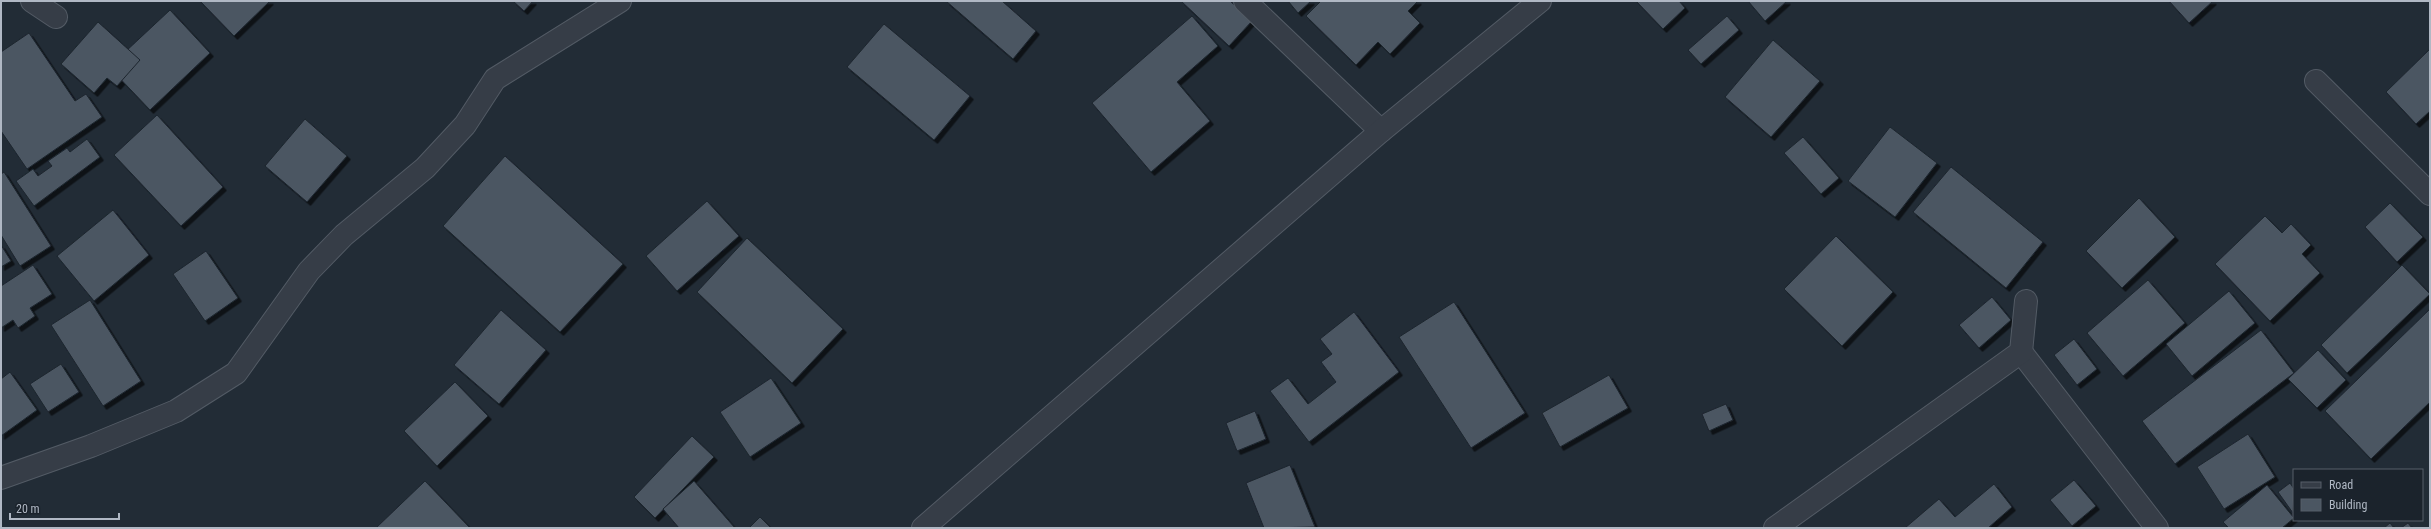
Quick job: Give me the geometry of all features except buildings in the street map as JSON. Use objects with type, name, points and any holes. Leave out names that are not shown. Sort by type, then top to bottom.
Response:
[{"type":"street","points":[[32,1],[56,17]]},
{"type":"street","points":[[1,478],[91,446],[176,411],[236,373],[309,271],[344,234],[425,168],[465,125],[495,79],[620,1]]},
{"type":"street","points":[[1245,1],[1381,131]]},
{"type":"street","points":[[923,528],[1381,131],[1540,1]]},
{"type":"street","points":[[2316,81],[2430,194]]},
{"type":"street","points":[[2026,301],[2021,352],[2157,528]]},
{"type":"street","points":[[1775,528],[2021,352]]}]
